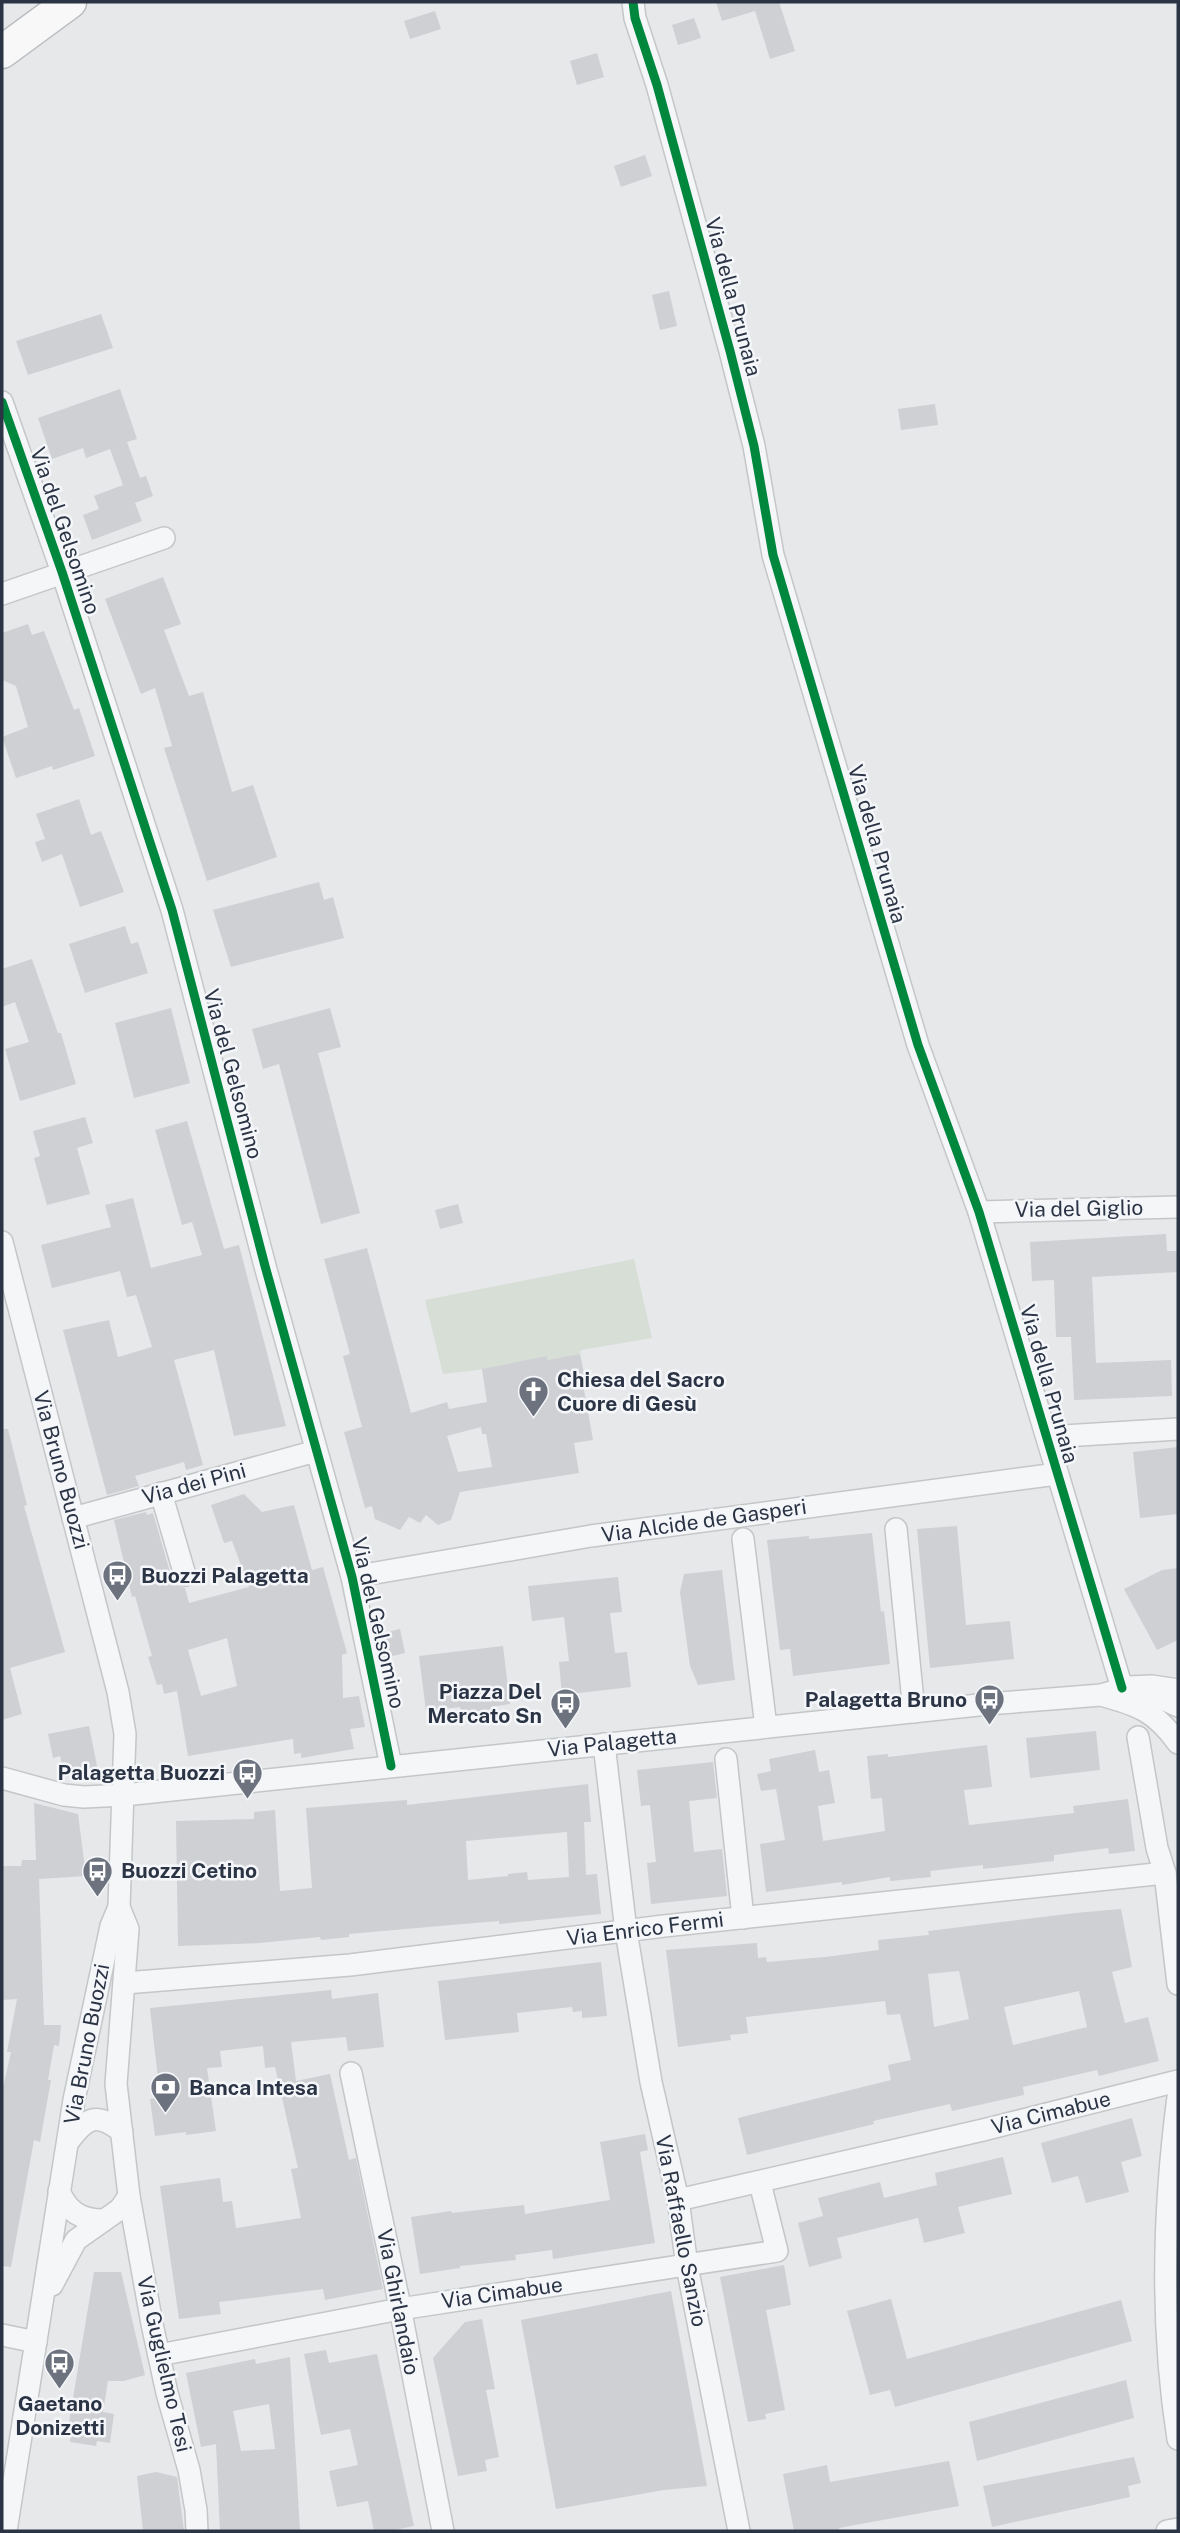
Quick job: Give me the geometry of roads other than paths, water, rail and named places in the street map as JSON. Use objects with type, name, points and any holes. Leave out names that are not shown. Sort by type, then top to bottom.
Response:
[{"type":"highway","points":[[2,52],[71,2]]},
{"type":"street","name":"Via della Prunaia","points":[[633,2],[635,19],[657,85],[743,399],[773,555],[918,1045],[979,1212],[1057,1474],[1129,1687]]},
{"type":"street","name":"Via del Gelsomino","points":[[2,402],[62,572],[172,910],[265,1266],[352,1577],[391,1766]]},
{"type":"street","points":[[2,594],[164,538]]},
{"type":"street","name":"Via del Giglio","points":[[979,1212],[1178,1207]]},
{"type":"street","name":"Via Bruno Buozzi","points":[[2,1242],[118,1692],[125,1734],[119,1907],[111,1926],[74,2100],[6,2531]]},
{"type":"street","points":[[1047,1437],[1178,1429]]},
{"type":"street","name":"Via dei Pini","points":[[73,1518],[316,1451]]},
{"type":"street","name":"Via Alcide de Gasperi","points":[[352,1577],[591,1536],[1057,1474]]},
{"type":"street","points":[[162,1493],[185,1575]]},
{"type":"street","points":[[896,1529],[914,1712]]},
{"type":"street","points":[[743,1539],[766,1727]]},
{"type":"street","name":"Via Palagetta","points":[[2,1777],[64,1795],[124,1795],[766,1727],[1101,1695],[1129,1687],[1152,1686],[1178,1690]]},
{"type":"street","points":[[1129,1687],[1178,1706]]},
{"type":"street","name":"Via Palagetta","points":[[1101,1695],[1144,1709],[1158,1718],[1178,1743]]},
{"type":"street","points":[[1138,1737],[1157,1848],[1172,1866],[1178,1984]]},
{"type":"street","name":"Via Raffaello Sanzio","points":[[604,1744],[626,1931],[651,2082],[678,2200],[687,2266],[739,2531]]},
{"type":"street","points":[[726,1759],[743,1918]]},
{"type":"street","name":"Via Enrico Fermi","points":[[125,1983],[350,1965],[1172,1866]]},
{"type":"street","name":"Via Bruno Buozzi","points":[[44,2299],[76,2241],[120,2209],[129,2196],[116,2080],[128,1929],[119,1907]]},
{"type":"street","name":"Via Ghirlandaio","points":[[351,2073],[443,2531]]},
{"type":"street","name":"Via Cimabue","points":[[678,2200],[760,2183],[1178,2081]]},
{"type":"street","points":[[1178,2097],[1165,2232],[1172,2305],[1178,2439]]},
{"type":"street","name":"Via Bruno Buozzi","points":[[68,2142],[81,2125],[92,2119],[103,2120],[122,2132]]},
{"type":"street","name":"Via Cimabue","points":[[159,2355],[400,2309],[777,2251],[760,2183]]},
{"type":"street","points":[[59,2191],[63,2201],[75,2214],[83,2218],[103,2220]]},
{"type":"street","name":"Via Guglielmo Tesi","points":[[129,2196],[159,2355],[189,2470],[197,2531]]},
{"type":"street","points":[[2,2335],[36,2342]]},
{"type":"street","points":[[1167,2531],[1178,2529]]},
{"type":"place","name":"Chiesa del Sacro Cuore di Gesù","points":[[534,1419]]},
{"type":"place","name":"Buozzi Palagetta","points":[[118,1603]]},
{"type":"place","name":"Palagetta Bruno","points":[[990,1727]]},
{"type":"place","name":"Piazza Del Mercato Sn","points":[[565,1731]]},
{"type":"place","name":"Palagetta Buozzi","points":[[248,1800]]},
{"type":"place","name":"Buozzi Cetino","points":[[98,1898]]},
{"type":"place","name":"Banca Intesa","points":[[166,2115]]},
{"type":"place","name":"Gaetano Donizetti","points":[[60,2391]]}]
